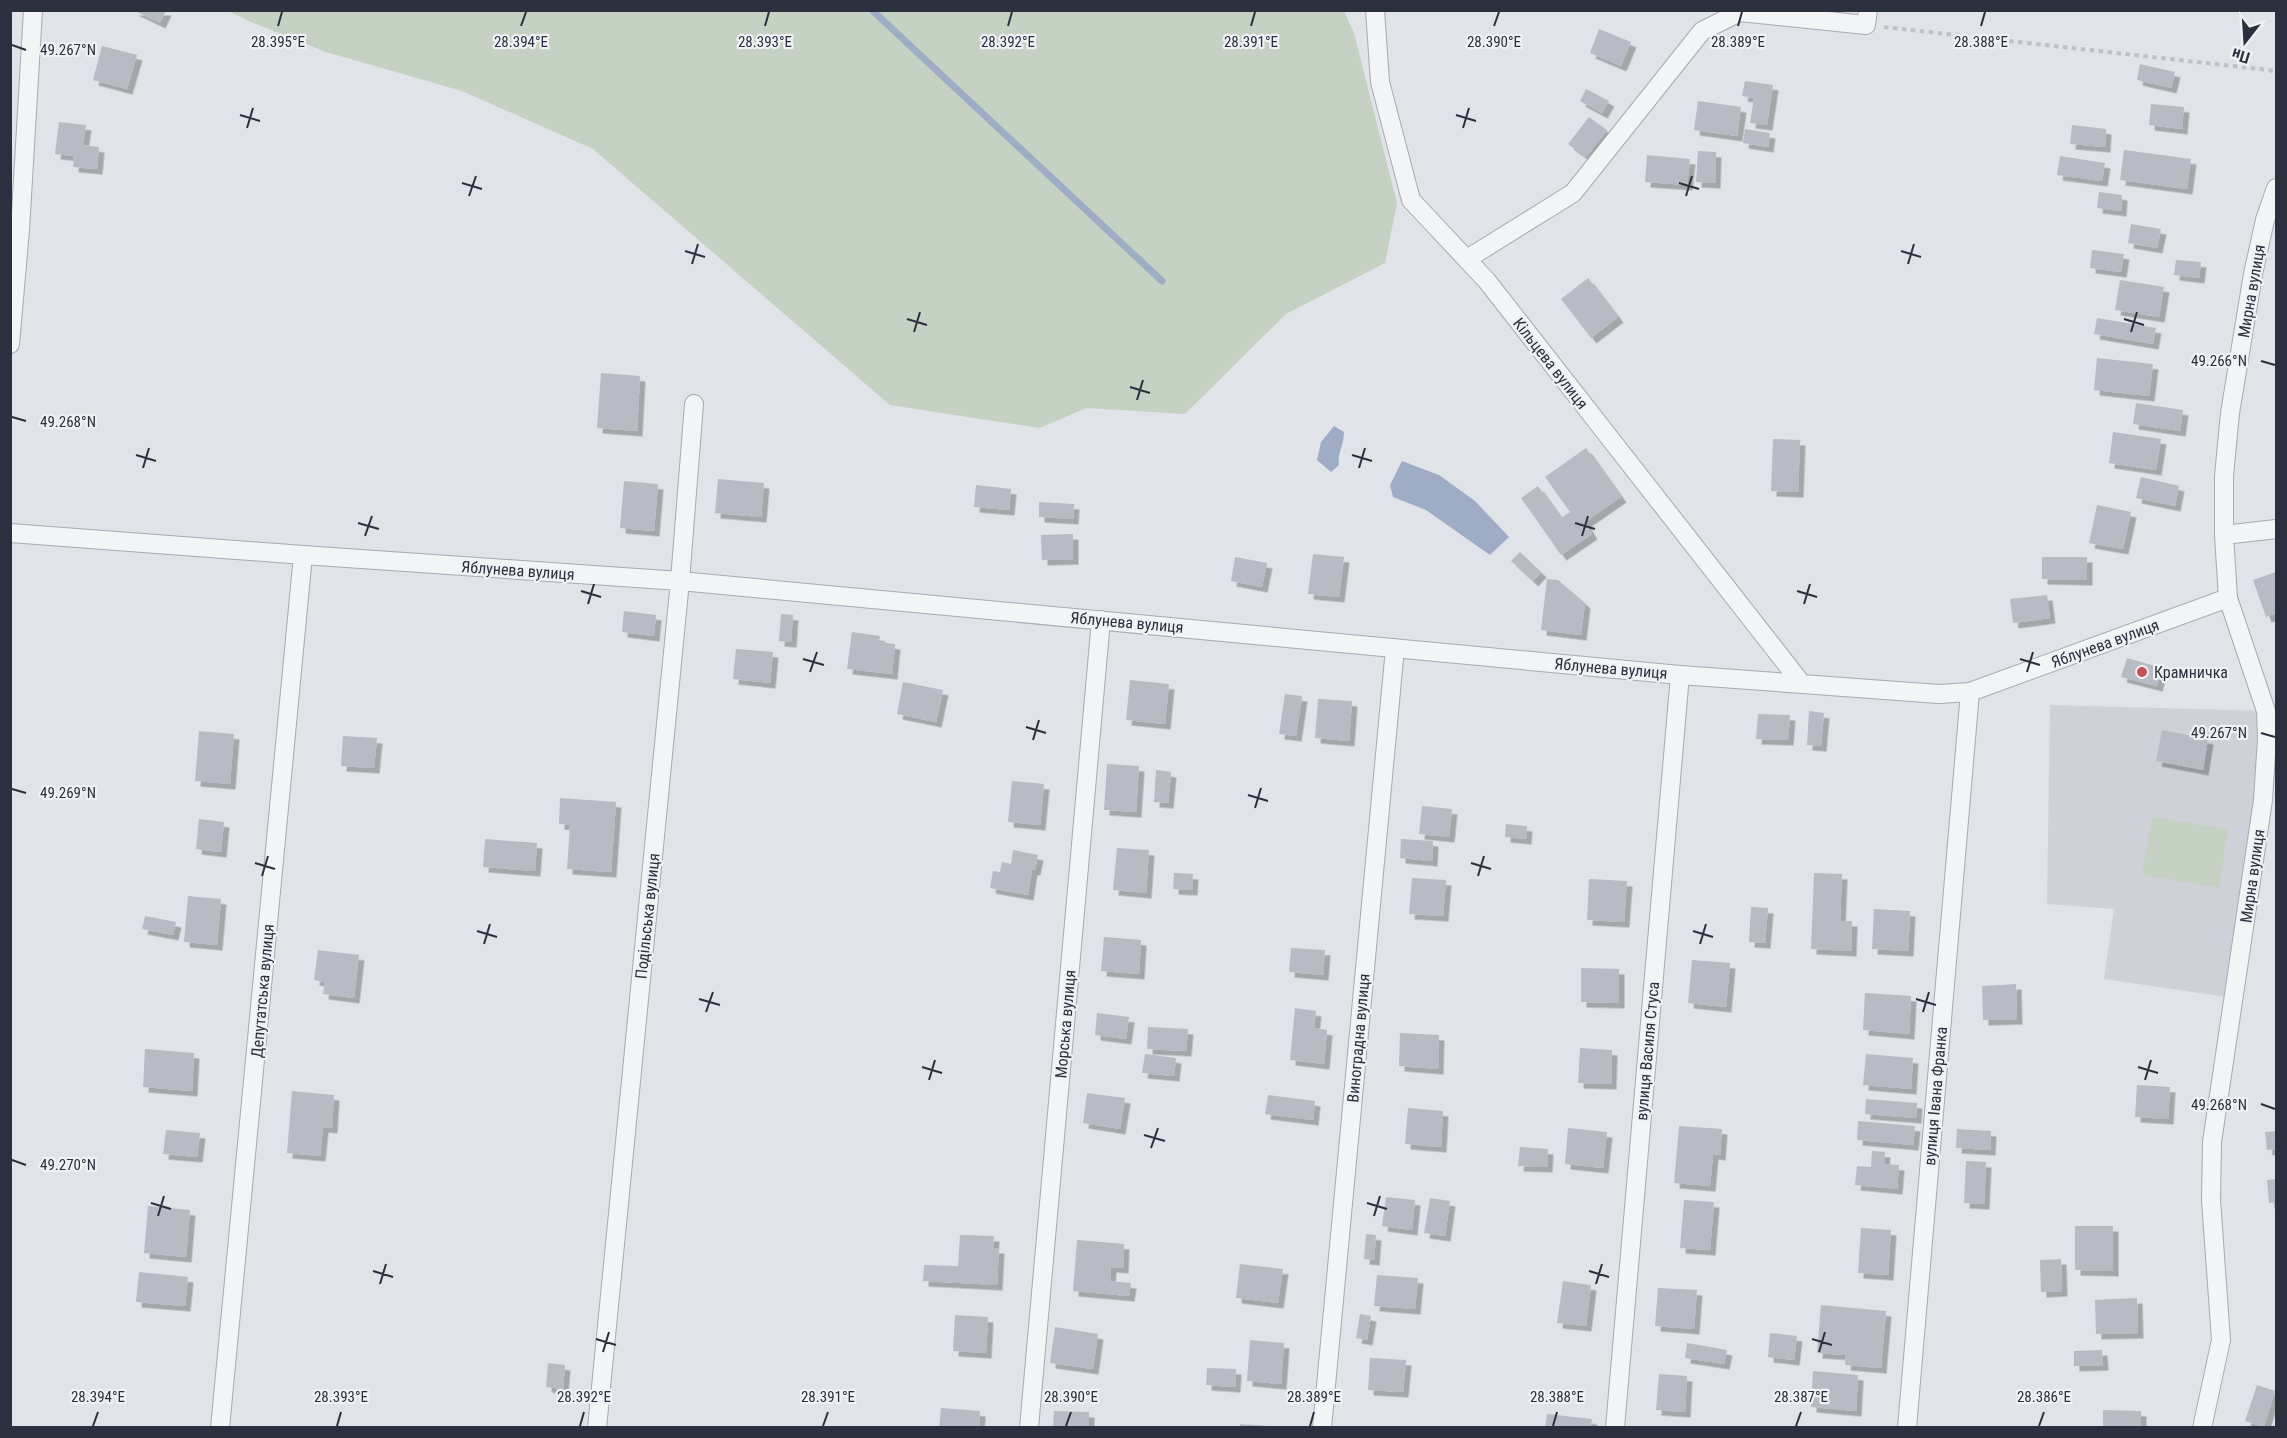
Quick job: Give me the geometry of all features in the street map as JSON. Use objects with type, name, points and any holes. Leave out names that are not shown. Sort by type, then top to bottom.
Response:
[{"type":"street","points":[[10,344],[20,230],[33,10]]},
{"type":"street","name":"Кільцева вулиця","points":[[1375,10],[1380,82],[1411,200],[1487,281],[1802,684]]},
{"type":"street","points":[[1467,260],[1573,193],[1702,31],[1740,12],[1867,18]]},
{"type":"street","name":"Мирна вулиця","points":[[2202,1428],[2221,1340],[2211,1200],[2212,1142],[2263,800],[2267,739],[2266,711],[2228,598],[2224,535],[2224,476],[2230,413],[2253,274],[2265,220],[2277,188]]},
{"type":"street","name":"Подільська вулиця","points":[[597,1428],[680,581],[694,404]]},
{"type":"street","points":[[2224,535],[2277,529]]},
{"type":"street","name":"Яблунева вулиця","points":[[10,532],[680,581],[1680,675],[1939,694],[1970,692],[2228,598]]},
{"type":"street","name":"Депутатська вулиця","points":[[220,1428],[303,555]]},
{"type":"street","name":"Морська вулиця","points":[[1029,1428],[1101,620]]},
{"type":"street","name":"Виноградна вулиця","points":[[1322,1428],[1395,648]]},
{"type":"street","name":"вулиця Василя Стуса","points":[[1615,1428],[1680,675]]},
{"type":"street","name":"вулиця Івана Франка","points":[[1906,1428],[1970,692]]},
{"type":"path","points":[[1867,18],[2277,72]]},
{"type":"shaded area","points":[[2050,705],[2266,711],[2234,998],[2104,979],[2114,909],[2047,904]]},
{"type":"green space","points":[[228,11],[1344,11],[1354,33],[1397,203],[1385,263],[1286,314],[1185,414],[1086,408],[1040,428],[890,405],[593,149],[462,91],[326,52]]},
{"type":"green space","points":[[2152,817],[2228,829],[2219,888],[2142,875]]},
{"type":"water","points":[[1334,426],[1344,432],[1344,437],[1339,465],[1331,472],[1317,460],[1321,442]]},
{"type":"water","points":[[1402,461],[1439,475],[1475,501],[1509,537],[1490,555],[1426,510],[1393,497],[1390,485]]},
{"type":"building","points":[[133,10],[166,10],[160,23]]},
{"type":"building","points":[[1599,29],[1631,42],[1621,66],[1590,53]]},
{"type":"building","points":[[102,46],[137,55],[127,89],[93,80]]},
{"type":"building","points":[[2140,64],[2175,72],[2171,88],[2137,80]]},
{"type":"building","points":[[1745,81],[1773,85],[1767,125],[1750,123],[1754,98],[1742,96]]},
{"type":"building","points":[[1586,89],[1609,101],[1602,113],[1580,101]]},
{"type":"building","points":[[1698,101],[1741,107],[1737,136],[1694,130]]},
{"type":"building","points":[[2151,104],[2184,107],[2182,129],[2149,125]]},
{"type":"building","points":[[1589,117],[1607,130],[1586,157],[1568,144]]},
{"type":"building","points":[[59,122],[86,125],[83,145],[99,147],[97,169],[73,167],[74,156],[55,154]]},
{"type":"building","points":[[2072,125],[2106,129],[2105,147],[2070,144]]},
{"type":"building","points":[[1745,129],[1770,133],[1768,147],[1743,143]]},
{"type":"building","points":[[2124,150],[2191,159],[2187,189],[2120,180]]},
{"type":"building","points":[[1698,151],[1716,152],[1715,183],[1696,182]]},
{"type":"building","points":[[1647,155],[1690,159],[1687,185],[1645,182]]},
{"type":"building","points":[[2060,156],[2105,163],[2102,181],[2057,175]]},
{"type":"building","points":[[2099,192],[2122,195],[2121,211],[2097,208]]},
{"type":"building","points":[[2131,224],[2161,229],[2157,248],[2128,243]]},
{"type":"building","points":[[2092,250],[2124,254],[2121,272],[2090,268]]},
{"type":"building","points":[[2176,260],[2201,262],[2199,278],[2174,275]]},
{"type":"building","points":[[1588,278],[1618,317],[1591,338],[1561,299]]},
{"type":"building","points":[[2120,280],[2164,287],[2159,317],[2115,310]]},
{"type":"building","points":[[2097,318],[2156,328],[2153,344],[2094,334]]},
{"type":"building","points":[[2097,358],[2153,364],[2149,396],[2094,390]]},
{"type":"building","points":[[601,373],[640,376],[637,431],[597,428]]},
{"type":"building","points":[[2136,403],[2183,410],[2180,431],[2133,424]]},
{"type":"building","points":[[2113,432],[2161,439],[2156,470],[2109,463]]},
{"type":"building","points":[[1773,439],[1800,440],[1798,492],[1771,491]]},
{"type":"building","points":[[1586,448],[1621,497],[1585,522],[1592,534],[1561,555],[1521,498],[1538,486],[1561,518],[1570,512],[1545,477]]},
{"type":"building","points":[[2141,477],[2179,486],[2175,506],[2136,498]]},
{"type":"building","points":[[718,479],[764,483],[761,517],[715,513]]},
{"type":"building","points":[[624,481],[658,484],[654,531],[620,528]]},
{"type":"building","points":[[976,485],[1011,489],[1009,510],[974,507]]},
{"type":"building","points":[[1039,502],[1074,504],[1073,519],[1039,517]]},
{"type":"building","points":[[2097,505],[2131,512],[2123,549],[2089,543]]},
{"type":"building","points":[[1073,534],[1073,559],[1042,560],[1041,535]]},
{"type":"building","points":[[1520,552],[1541,572],[1533,581],[1511,561]]},
{"type":"building","points":[[1313,554],[1344,557],[1339,597],[1308,594]]},
{"type":"building","points":[[1235,557],[1267,563],[1262,587],[1231,581]]},
{"type":"building","points":[[2042,557],[2087,557],[2087,580],[2042,579]]},
{"type":"building","points":[[2276,572],[2276,613],[2266,617],[2253,580]]},
{"type":"building","points":[[1547,579],[1558,580],[1585,603],[1581,635],[1541,630]]},
{"type":"building","points":[[2047,595],[2050,618],[2013,623],[2010,599]]},
{"type":"building","points":[[624,611],[656,615],[654,636],[622,632]]},
{"type":"building","points":[[781,614],[793,615],[791,642],[779,641]]},
{"type":"building","points":[[852,632],[880,636],[879,642],[895,644],[892,674],[847,669]]},
{"type":"building","points":[[736,649],[773,652],[770,683],[733,679]]},
{"type":"building","name":"Крамничка","points":[[2127,658],[2162,668],[2157,686],[2121,677]]},
{"type":"building","points":[[1130,680],[1169,684],[1165,724],[1126,720]]},
{"type":"building","points":[[903,682],[943,690],[936,722],[897,714]]},
{"type":"building","points":[[1285,694],[1302,696],[1296,736],[1279,734]]},
{"type":"building","points":[[1318,699],[1352,701],[1349,741],[1315,738]]},
{"type":"building","points":[[1809,711],[1824,713],[1821,746],[1807,745]]},
{"type":"building","points":[[1758,714],[1790,715],[1788,740],[1756,739]]},
{"type":"building","points":[[2162,730],[2208,739],[2203,770],[2156,761]]},
{"type":"building","points":[[199,731],[234,734],[230,784],[195,781]]},
{"type":"building","points":[[343,736],[377,738],[374,768],[341,766]]},
{"type":"building","points":[[1107,764],[1139,766],[1136,812],[1104,810]]},
{"type":"building","points":[[1156,770],[1171,772],[1168,803],[1154,802]]},
{"type":"building","points":[[1012,781],[1044,784],[1040,825],[1008,822]]},
{"type":"building","points":[[560,798],[616,802],[611,872],[567,869],[570,825],[559,824]]},
{"type":"building","points":[[1422,806],[1452,809],[1449,837],[1419,834]]},
{"type":"building","points":[[199,819],[224,822],[221,852],[196,849]]},
{"type":"building","points":[[1506,824],[1527,826],[1526,839],[1505,837]]},
{"type":"building","points":[[485,839],[537,843],[535,871],[483,867]]},
{"type":"building","points":[[1401,839],[1433,841],[1432,861],[1400,858]]},
{"type":"building","points":[[1117,848],[1149,850],[1146,893],[1113,890]]},
{"type":"building","points":[[1013,850],[1038,855],[1035,870],[1032,870],[1028,895],[990,888],[993,871],[1000,872],[1002,862],[1011,864]]},
{"type":"building","points":[[1174,873],[1193,874],[1192,890],[1173,889]]},
{"type":"building","points":[[1814,873],[1842,874],[1840,921],[1852,921],[1851,951],[1811,949]]},
{"type":"building","points":[[1412,878],[1446,880],[1443,916],[1409,914]]},
{"type":"building","points":[[1589,879],[1627,881],[1624,922],[1587,920]]},
{"type":"building","points":[[188,896],[221,899],[217,945],[184,942]]},
{"type":"building","points":[[1751,907],[1768,908],[1765,943],[1749,942]]},
{"type":"building","points":[[1874,909],[1910,911],[1908,951],[1872,949]]},
{"type":"building","points":[[145,916],[176,922],[173,935],[142,929]]},
{"type":"building","points":[[1104,937],[1141,940],[1139,974],[1101,971]]},
{"type":"building","points":[[1291,948],[1325,950],[1323,975],[1289,972]]},
{"type":"building","points":[[318,950],[359,955],[354,998],[323,994],[325,982],[314,980]]},
{"type":"building","points":[[1692,960],[1730,963],[1726,1007],[1688,1003]]},
{"type":"building","points":[[1581,968],[1619,969],[1619,1003],[1581,1002]]},
{"type":"building","points":[[2016,984],[2017,1019],[1983,1020],[1982,986]]},
{"type":"building","points":[[1865,993],[1911,996],[1909,1034],[1863,1030]]},
{"type":"building","points":[[1295,1008],[1316,1011],[1314,1028],[1327,1030],[1324,1064],[1290,1060]]},
{"type":"building","points":[[1097,1013],[1129,1017],[1126,1039],[1095,1035]]},
{"type":"building","points":[[1148,1027],[1188,1029],[1186,1051],[1147,1049]]},
{"type":"building","points":[[1400,1033],[1439,1035],[1438,1069],[1399,1066]]},
{"type":"building","points":[[1580,1048],[1612,1050],[1611,1084],[1578,1083]]},
{"type":"building","points":[[145,1049],[194,1053],[192,1091],[143,1087]]},
{"type":"building","points":[[1145,1054],[1176,1058],[1174,1076],[1142,1073]]},
{"type":"building","points":[[1866,1054],[1913,1058],[1911,1089],[1863,1085]]},
{"type":"building","points":[[2137,1085],[2170,1087],[2168,1119],[2135,1117]]},
{"type":"building","points":[[292,1091],[334,1095],[332,1128],[323,1127],[320,1156],[287,1153]]},
{"type":"building","points":[[1087,1093],[1125,1098],[1120,1129],[1083,1123]]},
{"type":"building","points":[[1268,1095],[1315,1101],[1313,1120],[1265,1114]]},
{"type":"building","points":[[1866,1099],[1917,1103],[1916,1118],[1865,1114]]},
{"type":"building","points":[[1408,1108],[1443,1111],[1441,1147],[1405,1144]]},
{"type":"building","points":[[1858,1121],[1915,1126],[1913,1145],[1857,1140]]},
{"type":"building","points":[[1679,1126],[1722,1129],[1720,1155],[1713,1154],[1710,1186],[1674,1183]]},
{"type":"building","points":[[1568,1128],[1607,1132],[1603,1168],[1565,1164]]},
{"type":"building","points":[[1957,1129],[1991,1131],[1990,1150],[1956,1148]]},
{"type":"building","points":[[166,1130],[200,1133],[197,1157],[163,1154]]},
{"type":"building","points":[[2276,1131],[2276,1149],[2267,1150],[2265,1132]]},
{"type":"building","points":[[1520,1147],[1548,1149],[1547,1167],[1518,1166]]},
{"type":"building","points":[[1872,1151],[1885,1152],[1884,1164],[1899,1165],[1897,1189],[1855,1185],[1857,1166],[1871,1167]]},
{"type":"building","points":[[1966,1161],[1986,1162],[1984,1204],[1964,1203]]},
{"type":"building","points":[[2276,1179],[2276,1202],[2269,1203],[2267,1180]]},
{"type":"building","points":[[1386,1197],[1415,1200],[1412,1230],[1382,1226]]},
{"type":"building","points":[[1430,1198],[1450,1201],[1445,1236],[1424,1233]]},
{"type":"building","points":[[1684,1200],[1714,1202],[1710,1250],[1680,1248]]},
{"type":"building","points":[[148,1206],[190,1210],[186,1257],[144,1253]]},
{"type":"building","points":[[2075,1226],[2113,1226],[2113,1271],[2075,1270]]},
{"type":"building","points":[[1861,1228],[1891,1230],[1888,1275],[1858,1273]]},
{"type":"building","points":[[1366,1234],[1376,1235],[1374,1260],[1364,1259]]},
{"type":"building","points":[[960,1235],[994,1236],[993,1248],[999,1248],[997,1285],[923,1281],[924,1265],[958,1266]]},
{"type":"building","points":[[1077,1240],[1124,1244],[1123,1268],[1111,1267],[1110,1281],[1131,1283],[1129,1296],[1073,1291]]},
{"type":"building","points":[[2061,1259],[2062,1291],[2041,1292],[2040,1260]]},
{"type":"building","points":[[1240,1264],[1283,1269],[1278,1303],[1236,1298]]},
{"type":"building","points":[[139,1272],[188,1277],[185,1306],[136,1302]]},
{"type":"building","points":[[1377,1275],[1418,1278],[1415,1309],[1374,1306]]},
{"type":"building","points":[[1563,1281],[1591,1285],[1586,1326],[1557,1323]]},
{"type":"building","points":[[1658,1288],[1697,1290],[1694,1329],[1655,1326]]},
{"type":"building","points":[[2137,1298],[2138,1333],[2096,1334],[2095,1300]]},
{"type":"building","points":[[1821,1305],[1886,1311],[1881,1368],[1845,1365],[1846,1355],[1817,1353]]},
{"type":"building","points":[[1360,1314],[1371,1316],[1367,1340],[1356,1338]]},
{"type":"building","points":[[955,1315],[988,1317],[986,1353],[953,1351]]},
{"type":"building","points":[[1055,1327],[1098,1334],[1093,1369],[1050,1363]]},
{"type":"building","points":[[1770,1333],[1797,1336],[1794,1360],[1768,1357]]},
{"type":"building","points":[[1250,1340],[1284,1343],[1281,1384],[1247,1381]]},
{"type":"building","points":[[1687,1343],[1727,1350],[1724,1364],[1685,1358]]},
{"type":"building","points":[[2102,1350],[2103,1365],[2074,1366],[2074,1351]]},
{"type":"building","points":[[1370,1358],[1406,1360],[1403,1392],[1368,1390]]},
{"type":"building","points":[[548,1363],[565,1365],[563,1389],[546,1387]]},
{"type":"building","points":[[1207,1368],[1236,1369],[1235,1387],[1206,1385]]},
{"type":"building","points":[[1813,1371],[1858,1375],[1856,1411],[1811,1407]]},
{"type":"building","points":[[1659,1374],[1687,1376],[1685,1412],[1656,1410]]},
{"type":"building","points":[[2257,1385],[2275,1391],[2264,1427],[2245,1421]]},
{"type":"building","points":[[941,1408],[980,1411],[979,1428],[939,1428]]},
{"type":"building","points":[[2103,1410],[2141,1411],[2141,1428],[2103,1428]]},
{"type":"building","points":[[1054,1411],[1089,1412],[1089,1428],[1053,1428]]},
{"type":"building","points":[[1547,1414],[1592,1419],[1591,1428],[1545,1428]]},
{"type":"building","points":[[1240,1424],[1269,1426],[1269,1428],[1240,1428]]},
{"type":"waterway","points":[[872,10],[1162,281]]},
{"type":"place","name":"Крамничка","points":[[2142,672]]}]
